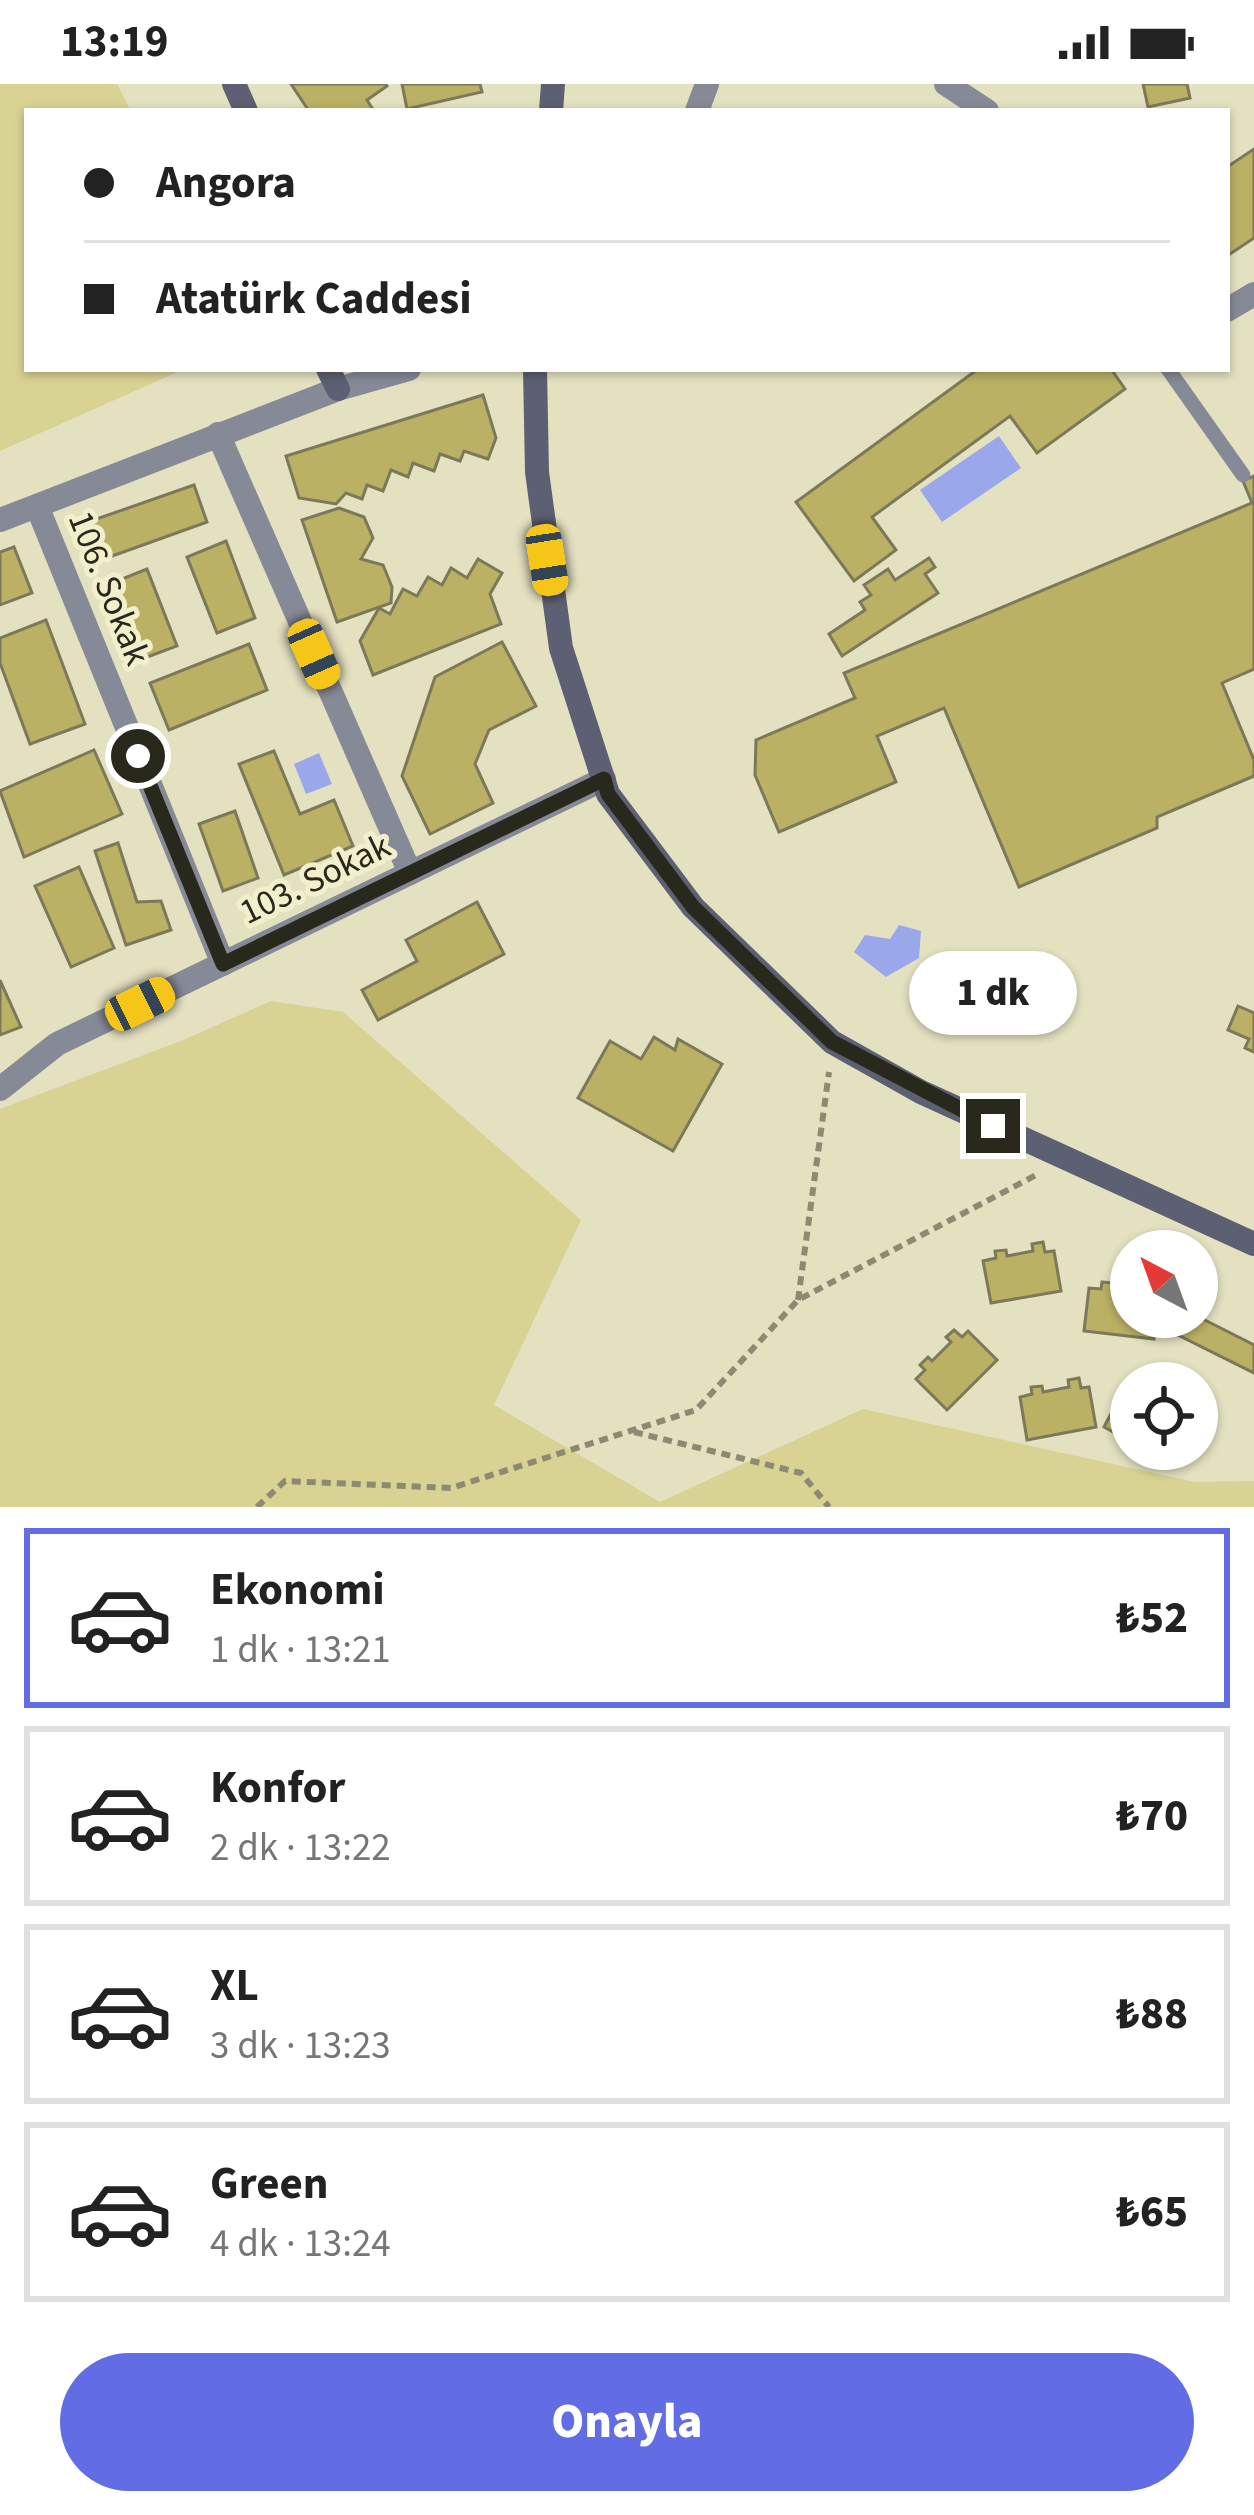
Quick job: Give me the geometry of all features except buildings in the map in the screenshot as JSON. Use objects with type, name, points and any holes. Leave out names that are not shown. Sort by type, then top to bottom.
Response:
[{"type":"street","points":[[946,84],[982,108]]},
{"type":"street","points":[[0,520],[218,434],[333,379],[386,372]]},
{"type":"street","points":[[535,372],[537,472],[561,648],[608,794],[693,907],[832,1042],[922,1092],[1254,1244]]},
{"type":"street","points":[[218,434],[410,873]]},
{"type":"street","name":"106. Sokak","points":[[37,506],[223,964]]},
{"type":"street","name":"103. Sokak","points":[[0,1089],[57,1044],[604,779]]},
{"type":"lane","points":[[1170,372],[1243,475]]},
{"type":"path","points":[[798,1300],[832,1042]]},
{"type":"path","points":[[257,1507],[285,1481],[451,1488],[696,1410],[798,1300],[1065,1160]]},
{"type":"path","points":[[630,1431],[801,1473],[829,1507]]},
{"type":"shaded area","points":[[0,84],[117,84],[129,108],[24,108],[24,372],[177,372],[0,451]]},
{"type":"shaded area","points":[[271,1001],[343,1012],[581,1220],[494,1405],[660,1502],[863,1409],[1110,1463],[1110,1470],[1140,1470],[1195,1482],[1254,1481],[1254,1507],[0,1507],[0,1109],[181,1041]]},
{"type":"water","points":[[999,436],[1021,468],[942,522],[920,490]]},
{"type":"water","points":[[319,753],[332,784],[306,794],[294,764]]},
{"type":"water","points":[[899,925],[921,931],[919,958],[886,977],[854,952],[865,935],[890,939]]},
{"type":"route","points":[[138,756],[223,964],[604,779],[608,794],[693,907],[832,1042],[993,1126]]}]
